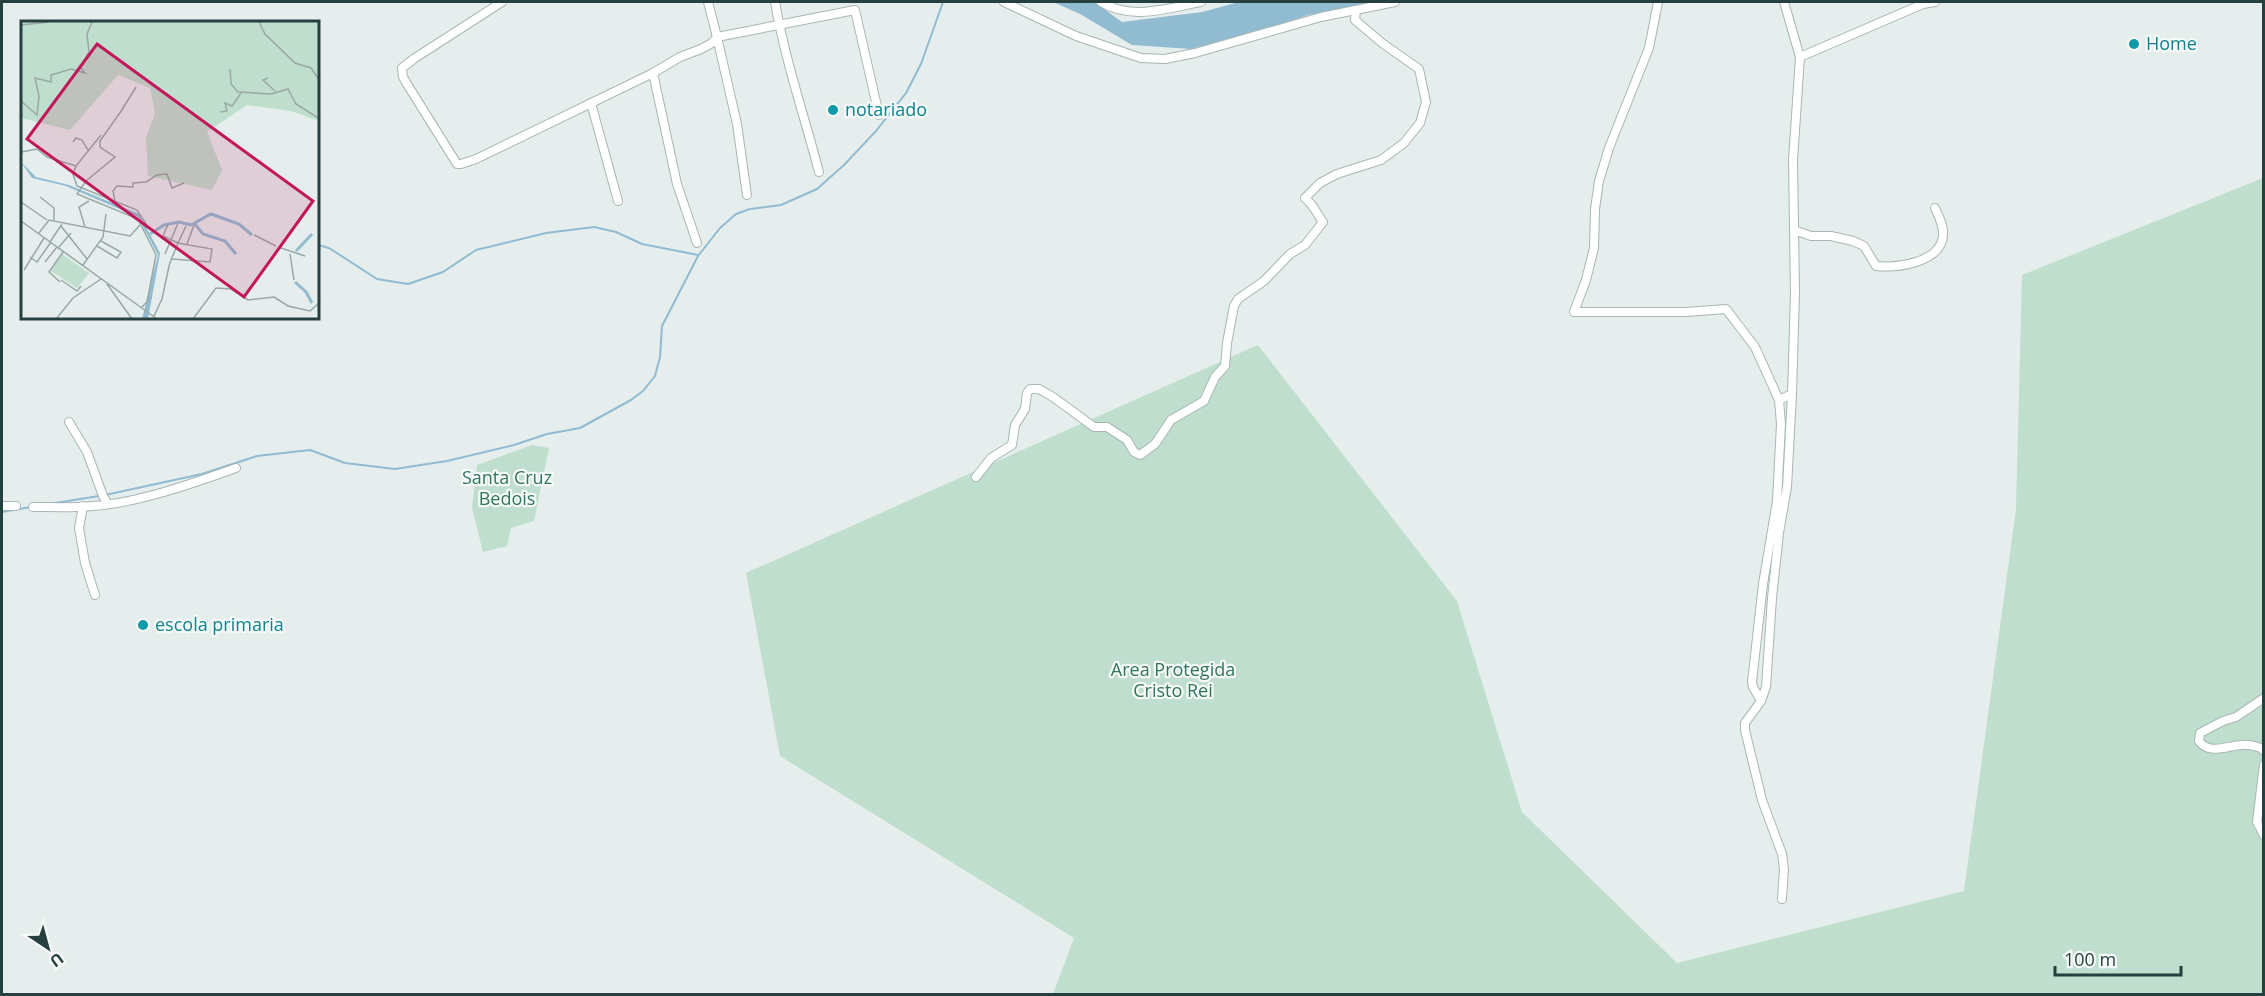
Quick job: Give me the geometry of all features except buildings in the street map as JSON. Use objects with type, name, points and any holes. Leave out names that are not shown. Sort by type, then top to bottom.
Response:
[{"type":"street","points":[[502,2],[402,68],[403,77],[457,164],[466,163],[653,73],[680,57],[712,43],[717,37],[855,10],[879,115]]},
{"type":"street","points":[[708,2],[737,124],[747,195]]},
{"type":"street","points":[[775,2],[795,91],[819,172]]},
{"type":"street","points":[[1004,2],[1076,36],[1141,58],[1165,59],[1195,53],[1321,16],[1395,2]]},
{"type":"street","points":[[1101,2],[1111,8],[1136,14],[1201,2]]},
{"type":"street","points":[[1658,2],[1649,48],[1609,147],[1599,181],[1594,248],[1586,280],[1574,312],[1686,312],[1726,309],[1755,347],[1779,400],[1781,424],[1777,501],[1763,584],[1752,682],[1761,701]]},
{"type":"street","points":[[1782,899],[1784,869],[1782,854],[1762,800],[1745,723],[1761,701],[1766,687],[1779,533],[1787,487],[1795,293],[1793,160],[1800,57],[1784,2]]},
{"type":"street","points":[[1800,57],[1923,4],[1935,2]]},
{"type":"street","points":[[976,477],[991,458],[1012,445],[1015,425],[1025,409],[1027,393],[1030,389],[1039,389],[1053,397],[1094,427],[1107,427],[1127,440],[1134,452],[1140,455],[1155,444],[1171,420],[1204,401],[1215,377],[1225,366],[1227,343],[1238,299],[1264,281],[1290,254],[1305,245],[1323,222],[1315,212],[1312,203],[1305,198],[1320,183],[1337,174],[1381,160],[1404,143],[1420,123],[1426,102],[1419,69],[1382,43],[1355,20],[1356,10]]},
{"type":"street","points":[[653,73],[677,183],[698,243]]},
{"type":"street","points":[[591,103],[618,201]]},
{"type":"street","points":[[1794,230],[1811,236],[1832,236],[1854,241],[1864,246],[1876,266],[1886,267],[1917,262],[1938,249],[1943,236],[1935,208]]},
{"type":"street","points":[[1779,400],[1792,394]]},
{"type":"street","points":[[69,422],[89,457],[108,504]]},
{"type":"street","points":[[33,507],[108,504],[195,483],[236,468]]},
{"type":"street","points":[[2,506],[16,506]]},
{"type":"street","points":[[83,506],[79,528],[85,563],[95,595]]},
{"type":"street","points":[[2264,698],[2236,717],[2207,728],[2200,733],[2199,741],[2202,747],[2210,749],[2243,744],[2261,748],[2264,751]]},
{"type":"street","points":[[2264,765],[2257,822],[2264,835]]},
{"type":"green space","name":"Area Protegida Cristo Rei","points":[[2263,178],[2263,994],[1053,994],[1074,938],[780,756],[746,573],[1258,345],[1457,601],[1522,812],[1677,963],[1964,891],[2016,509],[2022,275]]},
{"type":"green space","name":"Santa Cruz Bedois","points":[[532,445],[549,448],[534,521],[511,528],[507,546],[483,552],[472,508],[477,465]]},
{"type":"water","points":[[1053,2],[1094,2],[1122,22],[1202,12],[1239,2],[1374,2],[1308,15],[1239,38],[1191,49],[1132,45],[1080,14]]},
{"type":"waterway","points":[[105,495],[202,474],[257,456],[310,450],[345,463],[395,469],[447,461],[514,445],[547,434],[580,428],[631,400],[643,391],[655,376],[660,357],[662,326],[698,256],[720,228],[736,214],[750,209],[781,205],[817,189],[844,165],[876,131],[906,93],[921,64],[943,2]]},
{"type":"waterway","points":[[320,246],[329,248],[377,279],[408,284],[443,272],[476,250],[546,233],[594,227],[616,232],[642,244],[698,255]]},
{"type":"waterway","points":[[55,503],[99,496]]},
{"type":"waterway","points":[[2,512],[31,507]]},
{"type":"place","name":"Home","points":[[2134,44]]},
{"type":"place","name":"notariado","points":[[833,110]]},
{"type":"place","name":"escola primaria","points":[[143,625]]}]
